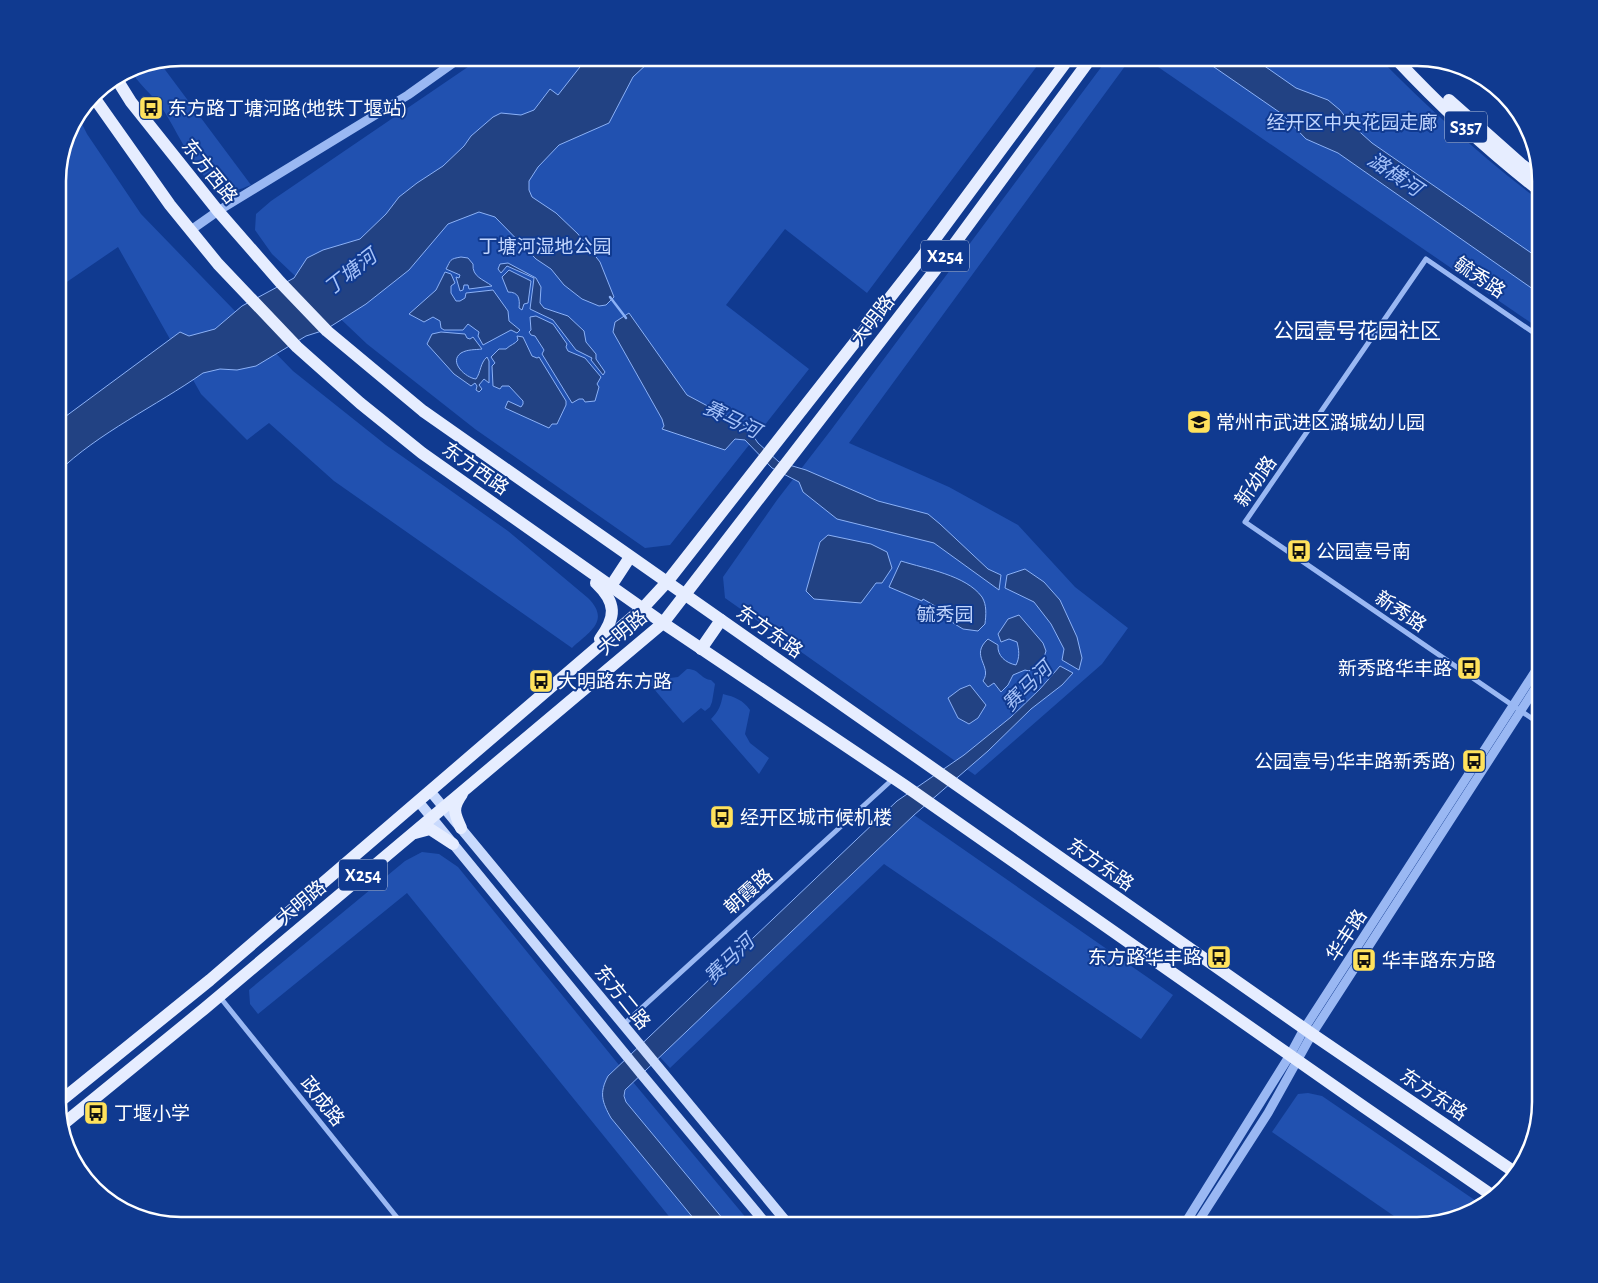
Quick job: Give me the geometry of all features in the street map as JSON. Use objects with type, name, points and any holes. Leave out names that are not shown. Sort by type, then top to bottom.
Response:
[{"type":"main road","name":"大明路","points":[[66,1097],[210,980],[643,608],[667,582],[760,466],[922,258],[1063,66]]},
{"type":"main road","name":"大明路","points":[[68,1121],[662,623],[936,269],[1085,66]]},
{"type":"main road","name":"S357","points":[[1403,66],[1427,92],[1513,170],[1532,185]]},
{"type":"main road","name":"S357","points":[[1414,66],[1433,86],[1531,172]]},
{"type":"main road","name":"东方西路","points":[[120,84],[131,102],[218,211],[327,332],[423,411],[667,582]]},
{"type":"main road","points":[[98,103],[170,205],[191,230]]},
{"type":"main road","name":"东方西路","points":[[191,230],[218,264],[249,298],[297,346],[360,403],[422,453],[643,608]]},
{"type":"main road","points":[[567,556],[608,594],[613,614],[608,628],[586,657]]},
{"type":"main road","points":[[611,586],[630,557]]},
{"type":"main road","name":"东方东路","points":[[667,582],[1308,1032],[1510,1169]]},
{"type":"main road","points":[[643,608],[662,623],[899,781],[1488,1192]]},
{"type":"main road","points":[[701,649],[721,620]]},
{"type":"main road","points":[[461,828],[454,809],[456,802],[466,788]]},
{"type":"main road","name":"东方二路","points":[[430,791],[782,1217]]},
{"type":"main road","name":"东方二路","points":[[418,801],[760,1217]]},
{"type":"main road","points":[[408,836],[430,829],[453,844]]},
{"type":"street","points":[[191,230],[218,211],[408,95],[449,66]]},
{"type":"street","name":"毓秀路","points":[[1426,259],[1532,332]]},
{"type":"street","name":"新幼路","points":[[1245,522],[1426,259]]},
{"type":"street","name":"新秀路","points":[[1245,522],[1532,719]]},
{"type":"street","name":"华丰路","points":[[1518,709],[1532,680]]},
{"type":"street","name":"华丰路","points":[[1202,1217],[1268,1113],[1308,1032],[1518,709],[1532,691]]},
{"type":"street","name":"朝霞路","points":[[623,1026],[899,781]]},
{"type":"street","name":"政成路","points":[[219,996],[396,1217]]},
{"type":"street","name":"华丰路","points":[[1190,1217],[1294,1058]]},
{"type":"green space","name":"丁塘河湿地公园","points":[[469,66],[1037,66],[867,293],[785,229],[726,305],[809,369],[670,545],[645,548],[475,429],[367,344],[272,254],[255,230],[256,214],[271,201]]},
{"type":"green space","name":"毓秀园","points":[[1102,66],[1125,66],[849,443],[949,487],[1018,525],[1075,587],[1128,628],[1102,664],[975,775],[725,598],[723,577],[777,500]]},
{"type":"green space","name":"经开区中央花园走廊","points":[[1157,66],[1387,66],[1457,132],[1532,195],[1532,324]]},
{"type":"green space","points":[[163,67],[251,185],[235,191],[227,191],[218,188],[210,182],[187,152],[162,108],[135,76],[137,75]]},
{"type":"green space","points":[[82,124],[141,214],[293,371],[386,445],[508,531],[588,598],[598,613],[598,620],[591,631],[572,648],[334,481],[269,423],[247,440],[201,394],[118,247],[66,283],[66,174],[72,144]]},
{"type":"green space","points":[[687,669],[695,671],[715,684],[710,707],[705,711],[701,708],[683,723],[648,682],[653,675],[670,678],[678,677]]},
{"type":"green space","points":[[723,694],[738,699],[750,710],[745,734],[750,743],[769,758],[759,774],[711,719],[719,708]]},
{"type":"green space","points":[[914,815],[1173,995],[1141,1039],[884,864],[670,1068],[659,1056]]},
{"type":"green space","points":[[422,852],[439,854],[458,867],[619,1065],[608,1076],[611,1118],[692,1217],[670,1217],[407,893],[258,1014],[250,1004],[249,990],[405,861]]},
{"type":"green space","points":[[633,1082],[745,1217],[721,1217],[626,1102],[626,1091]]},
{"type":"green space","points":[[1308,1093],[1322,1096],[1475,1200],[1461,1208],[1439,1215],[1395,1217],[1272,1132],[1298,1094]]},
{"type":"water","name":"丁塘河","points":[[581,66],[645,66],[633,77],[609,123],[559,145],[538,167],[529,181],[529,190],[532,197],[556,213],[578,234],[600,262],[614,297],[606,305],[599,306],[582,299],[564,285],[551,269],[536,259],[495,217],[479,212],[448,224],[409,270],[366,304],[325,330],[306,336],[256,366],[237,370],[220,369],[203,373],[109,432],[66,465],[66,416],[180,332],[189,336],[215,329],[242,306],[294,278],[307,258],[323,250],[360,239],[386,214],[399,197],[443,166],[464,146],[471,136],[493,117],[501,113],[521,115],[534,110],[550,89],[558,95]]},
{"type":"water","name":"潞横河","points":[[1213,66],[1264,66],[1296,88],[1328,100],[1372,143],[1532,253],[1532,288],[1338,153],[1306,139],[1282,114]]},
{"type":"water","points":[[461,257],[468,258],[473,264],[476,275],[492,286],[469,289],[468,285],[464,285],[463,290],[460,291],[456,277],[459,278],[460,275],[446,269],[451,260]]},
{"type":"water","points":[[508,263],[536,278],[541,287],[540,303],[544,308],[568,316],[584,331],[586,342],[596,354],[596,359],[605,372],[603,375],[591,360],[592,358],[576,350],[553,320],[530,309],[534,278],[507,266],[501,273],[498,269],[500,264]]},
{"type":"water","points":[[509,270],[531,281],[528,303],[524,304],[522,310],[519,308],[517,295],[508,292],[502,277]]},
{"type":"water","points":[[445,272],[451,274],[455,283],[451,286],[451,293],[456,301],[465,298],[466,293],[493,290],[508,311],[509,321],[520,330],[517,333],[511,330],[483,345],[478,336],[479,332],[468,324],[463,330],[444,330],[441,328],[440,321],[433,317],[424,322],[409,314],[436,290]]},
{"type":"water","points":[[629,313],[687,395],[747,427],[758,443],[779,462],[806,470],[878,501],[928,514],[988,569],[1001,575],[999,590],[934,543],[837,519],[803,492],[799,482],[772,468],[745,440],[735,439],[725,450],[662,429],[664,426],[662,419],[613,332],[615,322]]},
{"type":"water","points":[[536,316],[553,324],[567,344],[568,351],[585,358],[601,377],[597,384],[599,387],[595,401],[585,402],[583,399],[579,399],[572,403],[542,354],[544,350],[535,336],[529,332],[531,330],[530,317]]},
{"type":"water","points":[[441,332],[465,334],[470,339],[473,337],[482,349],[461,353],[456,361],[463,373],[476,379],[487,357],[489,361],[489,383],[484,379],[479,385],[482,389],[479,392],[476,390],[477,386],[475,383],[471,386],[454,374],[427,344],[432,334]]},
{"type":"water","points":[[517,336],[523,337],[532,356],[539,357],[566,401],[557,424],[552,424],[549,428],[505,408],[508,401],[521,407],[523,401],[509,386],[502,386],[500,389],[493,386],[492,366],[495,363],[491,357],[499,349],[506,349],[515,343],[518,340]]},
{"type":"water","points":[[828,535],[871,544],[887,552],[892,568],[882,583],[876,583],[861,603],[814,599],[806,591],[820,542]]},
{"type":"water","points":[[901,561],[956,578],[975,589],[985,603],[985,624],[978,631],[963,629],[953,623],[951,616],[923,599],[922,601],[889,587]]},
{"type":"water","points":[[1025,569],[1044,582],[1060,600],[1077,637],[1082,658],[1079,670],[1062,660],[1064,649],[1051,624],[1034,602],[1005,588],[1007,575]]},
{"type":"water","points":[[1019,615],[1043,643],[1046,651],[1043,660],[1029,671],[1025,670],[1013,675],[1008,685],[1001,692],[994,683],[988,687],[983,681],[985,670],[981,651],[988,639],[998,645],[999,652],[1003,658],[1009,663],[1016,665],[1019,654],[1017,642],[1009,639],[1001,642],[998,634],[1008,619]]},
{"type":"water","points":[[1060,666],[1073,673],[1062,685],[1031,709],[988,751],[914,815],[625,1090],[626,1102],[721,1217],[692,1217],[611,1118],[605,1107],[603,1097],[603,1087],[608,1076],[897,801],[964,755],[1011,717],[1040,689]]},
{"type":"water","points":[[970,685],[986,705],[978,718],[969,724],[958,718],[948,698],[960,689]]},
{"type":"waterway","name":"赛马河","points":[[610,297],[626,318]]},
{"type":"place","name":"东方路丁塘河路(地铁丁堰站)","points":[[151,108]]},
{"type":"place","name":"常州市武进区潞城幼儿园","points":[[1199,422]]},
{"type":"place","name":"公园壹号南","points":[[1299,551]]},
{"type":"place","name":"新秀路华丰路","points":[[1469,668]]},
{"type":"place","name":"大明路东方路","points":[[541,681]]},
{"type":"place","name":"公园壹号)华丰路新秀路)","points":[[1474,761]]},
{"type":"place","name":"经开区城市候机楼","points":[[722,817]]},
{"type":"place","name":"东方路华丰路","points":[[1219,957]]},
{"type":"place","name":"华丰路东方路","points":[[1364,960]]},
{"type":"place","name":"丁堰小学","points":[[96,1113]]},
{"type":"district","name":"公园壹号花园社区","points":[[1357,331]]}]
